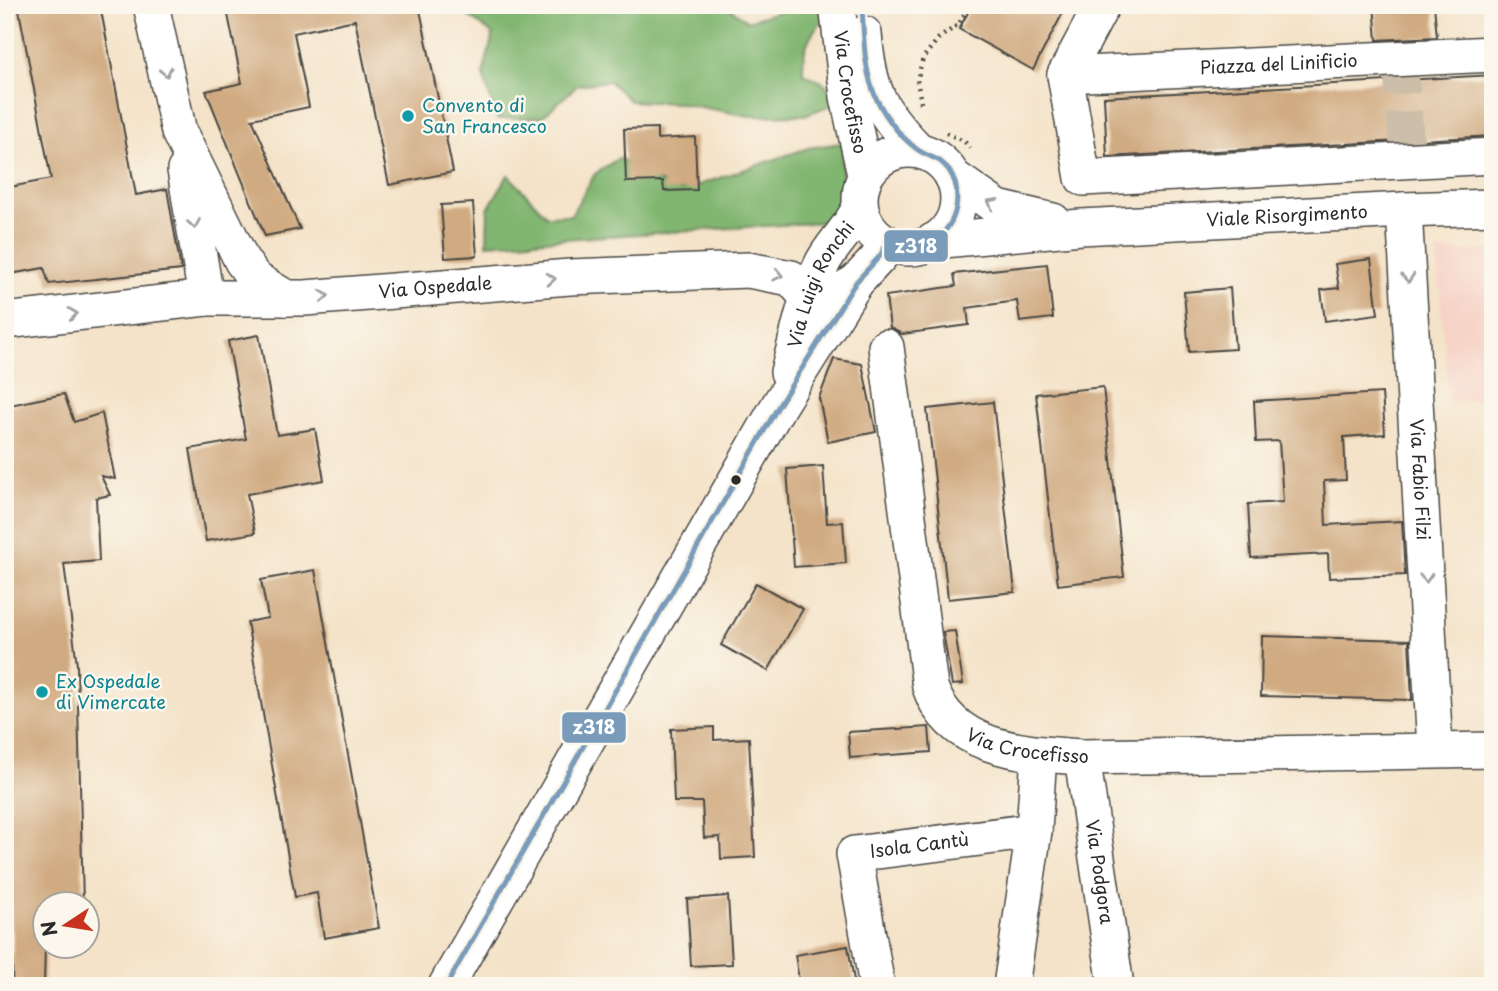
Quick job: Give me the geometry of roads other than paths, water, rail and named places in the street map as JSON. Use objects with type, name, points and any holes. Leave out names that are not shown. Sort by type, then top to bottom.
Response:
[{"type":"street","points":[[151,5],[179,132],[206,298]]},
{"type":"street","name":"Via Crocefisso","points":[[837,5],[863,191]]},
{"type":"street","name":"Via Crocefisso","points":[[862,5],[867,68],[875,97],[901,133],[918,150]]},
{"type":"street","points":[[1095,8],[1065,75],[1083,178],[1493,156]]},
{"type":"street","name":"Piazza del Linificio","points":[[1065,75],[1493,54]]},
{"type":"street","points":[[179,132],[242,261],[255,279],[286,298]]},
{"type":"street","points":[[918,150],[932,155],[952,176],[957,190],[957,205],[949,226],[933,241],[918,247],[903,247],[887,243],[875,234],[866,222],[863,191],[874,163],[887,154],[918,150]]},
{"type":"street","name":"Viale Risorgimento","points":[[952,176],[998,208],[1081,228]]},
{"type":"street","name":"Via Luigi Ronchi","points":[[779,405],[807,298],[822,264],[854,221],[863,191]]},
{"type":"street","name":"Viale Risorgimento","points":[[933,241],[1081,228],[1493,207]]},
{"type":"street","name":"Via Fabio Filzi","points":[[1404,210],[1435,750]]},
{"type":"street","name":"Via Luigi Ronchi","points":[[446,986],[779,405],[856,282],[880,256],[887,243]]},
{"type":"street","name":"Via Ospedale","points":[[5,321],[206,298],[286,298],[570,277],[748,270],[791,278],[807,298]]},
{"type":"street","points":[[807,298],[839,292],[856,282]]},
{"type":"street","name":"Via Crocefisso","points":[[886,347],[930,687],[934,699],[949,718],[982,742],[1018,751],[1082,757],[1493,750]]},
{"type":"street","points":[[1011,986],[1034,831],[1039,754]]},
{"type":"street","name":"Via Podgora","points":[[1082,757],[1116,986]]},
{"type":"street","name":"Isola Cantù","points":[[877,986],[854,854],[1034,831]]},
{"type":"tunnel","points":[[1400,59],[1408,160]]},
{"type":"place","name":"Convento di San Francesco","points":[[408,116]]},
{"type":"place","name":"Ex Ospedale di Vimercate","points":[[42,692]]}]
